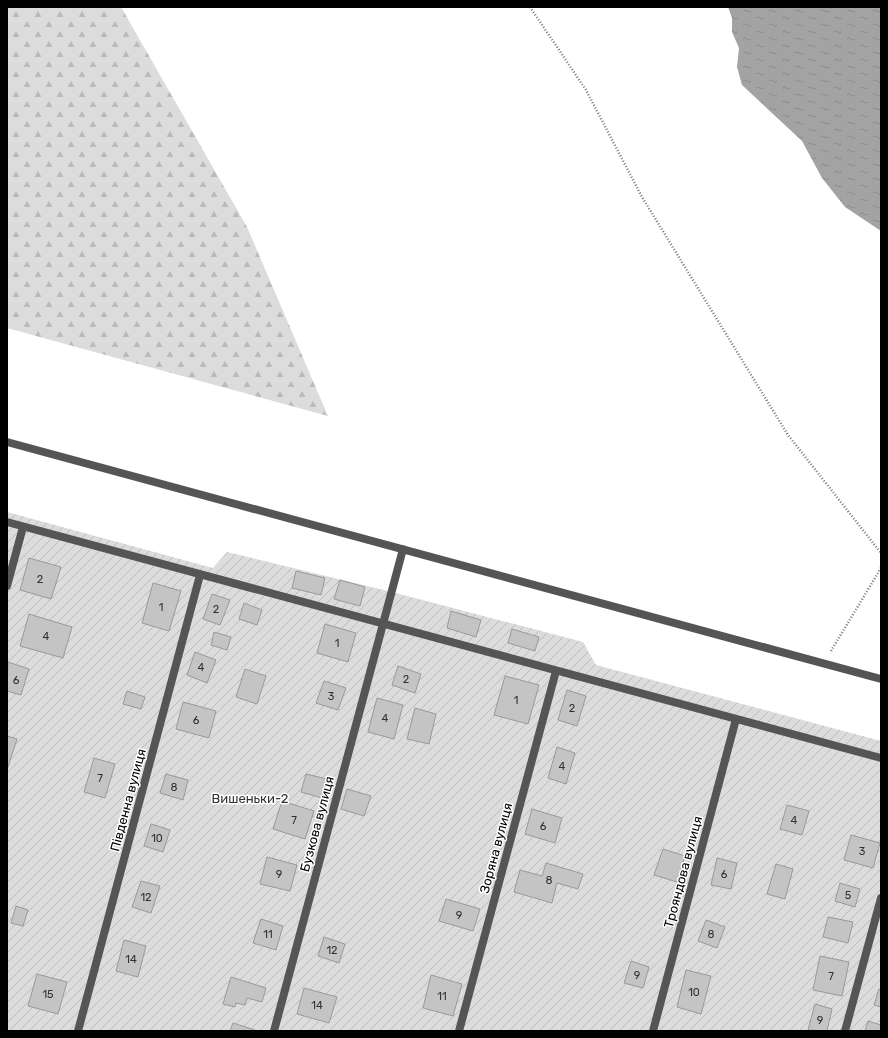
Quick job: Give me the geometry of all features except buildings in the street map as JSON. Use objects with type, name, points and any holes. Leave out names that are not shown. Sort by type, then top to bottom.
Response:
[{"type":"street","points":[[7,442],[881,679]]},
{"type":"street","points":[[7,522],[881,758]]},
{"type":"street","points":[[7,586],[23,527]]},
{"type":"street","name":"Бузкова вулиця","points":[[274,1031],[403,549]]},
{"type":"street","name":"Південна вулиця","points":[[78,1031],[200,575]]},
{"type":"street","name":"Зоряна вулиця","points":[[459,1031],[556,671]]},
{"type":"street","name":"Трояндова вулиця","points":[[653,1031],[736,719]]},
{"type":"street","points":[[845,1031],[881,898]]},
{"type":"path","points":[[530,7],[586,90],[642,197],[788,435],[881,553]]},
{"type":"path","points":[[824,664],[881,568]]},
{"type":"green space","points":[[7,7],[121,7],[247,227],[328,416],[7,328]]},
{"type":"green space","name":"Вишеньки-2","points":[[7,512],[213,568],[227,552],[392,592],[583,642],[596,665],[881,741],[881,1031],[7,1031]]},
{"type":"water","points":[[728,7],[881,7],[881,231],[845,207],[822,178],[802,141],[742,85],[737,67],[739,48],[732,32],[732,18]]}]
